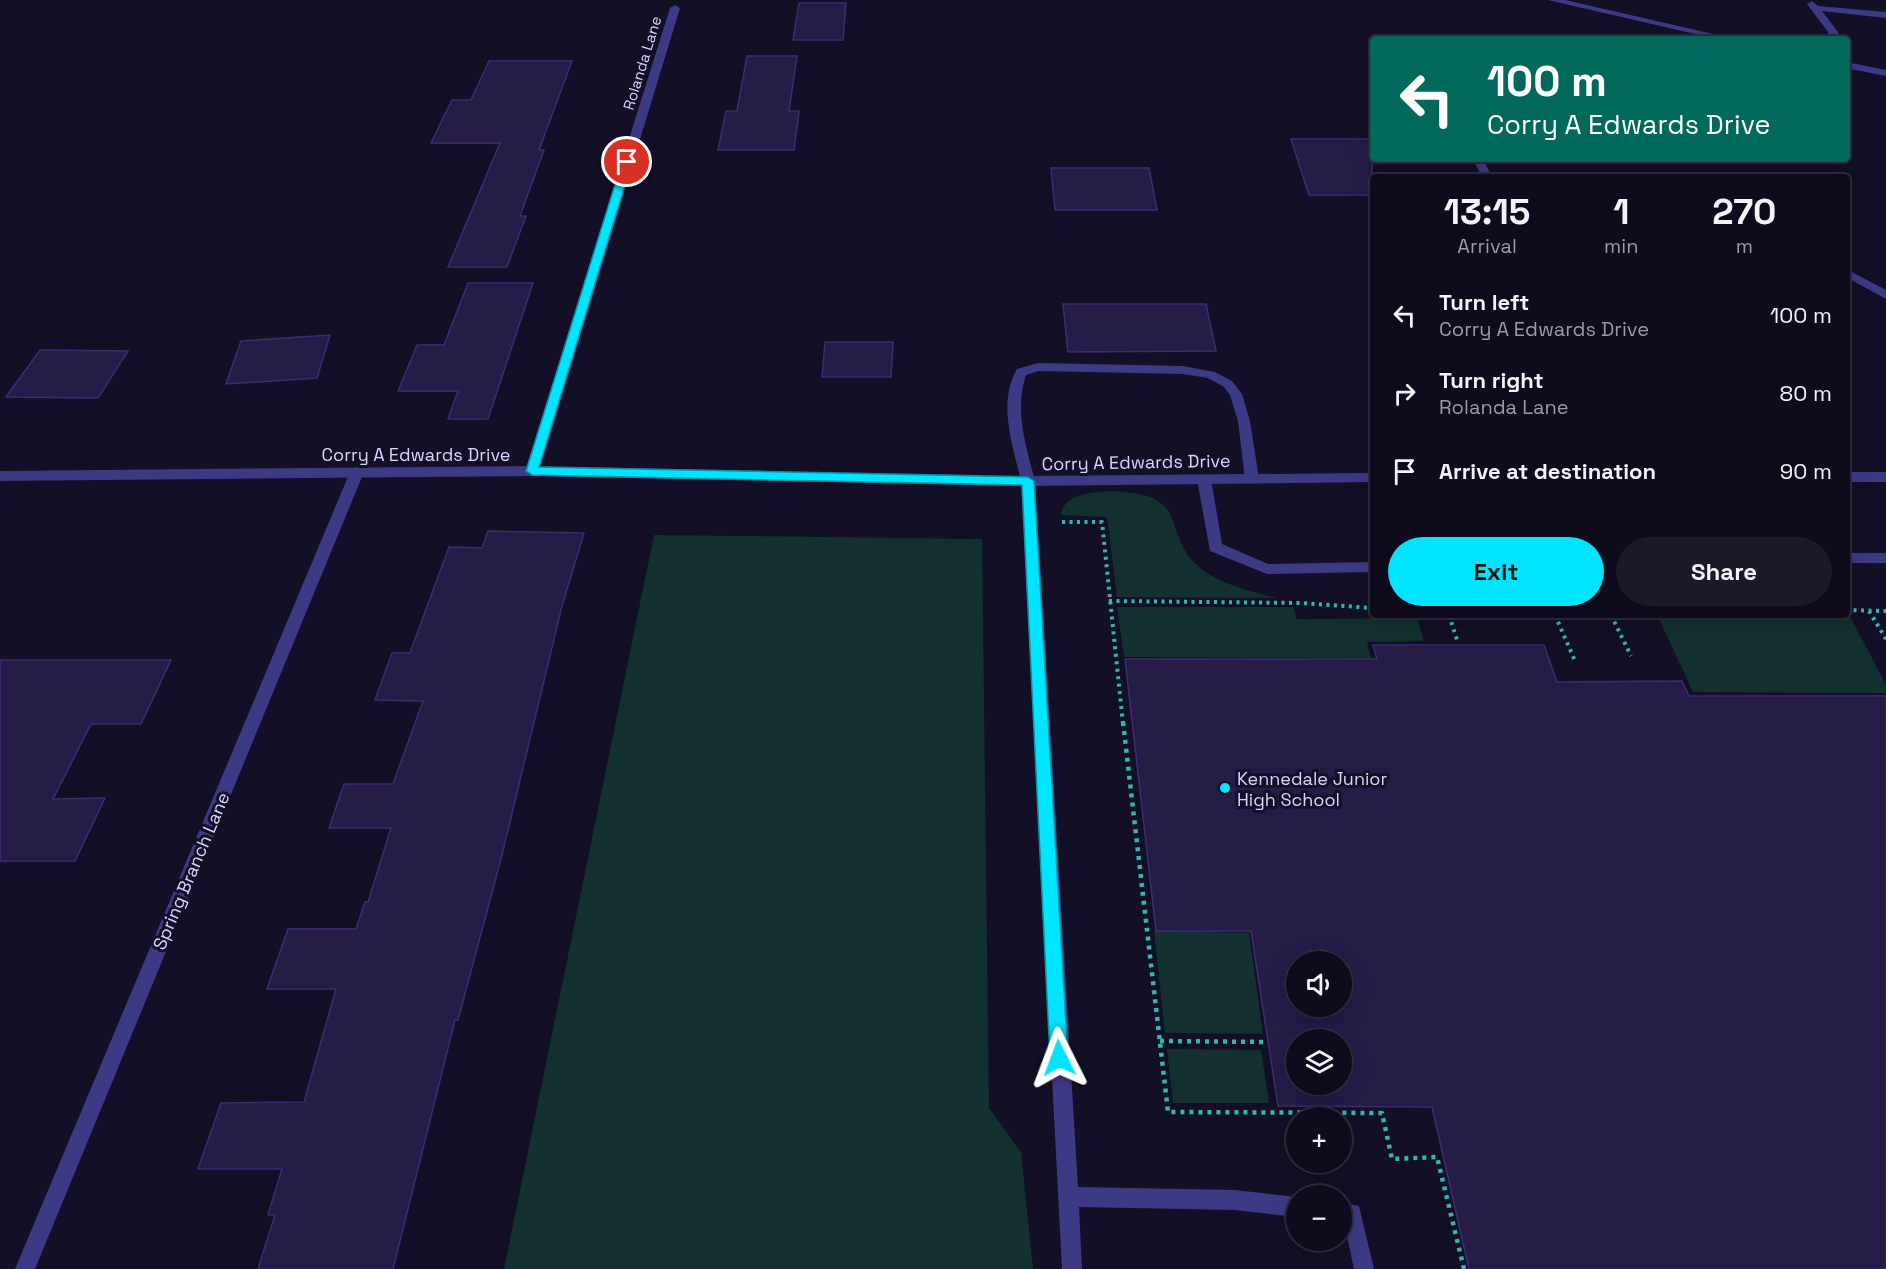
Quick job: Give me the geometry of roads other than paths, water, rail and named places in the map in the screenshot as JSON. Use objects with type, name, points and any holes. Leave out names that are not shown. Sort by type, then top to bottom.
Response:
[{"type":"street","points":[[1553,0],[1716,36]]},
{"type":"street","points":[[1812,4],[1886,15]]},
{"type":"street","points":[[1812,4],[1834,36]]},
{"type":"street","name":"Rolanda Lane","points":[[532,471],[675,8]]},
{"type":"street","points":[[1850,65],[1886,73]]},
{"type":"street","points":[[1850,274],[1886,295]]},
{"type":"street","points":[[1072,1269],[1066,1197],[1028,481],[1013,413],[1016,383],[1021,372],[1038,367],[1183,370],[1211,375],[1228,384],[1236,394],[1244,421],[1252,479]]},
{"type":"street","name":"Corry A Edwards Drive","points":[[0,476],[532,471],[1028,481],[1370,478]]},
{"type":"street","name":"Spring Branch Lane","points":[[25,1269],[357,472]]},
{"type":"street","points":[[1850,477],[1886,477]]},
{"type":"street","points":[[1204,479],[1215,547],[1267,569],[1370,567]]},
{"type":"street","points":[[1850,558],[1886,558]]},
{"type":"street","points":[[1066,1197],[1235,1200],[1286,1206]]},
{"type":"street","points":[[1352,1213],[1364,1269]]},
{"type":"place","name":"Kennedale Junior High School","points":[[1225,788]]}]
